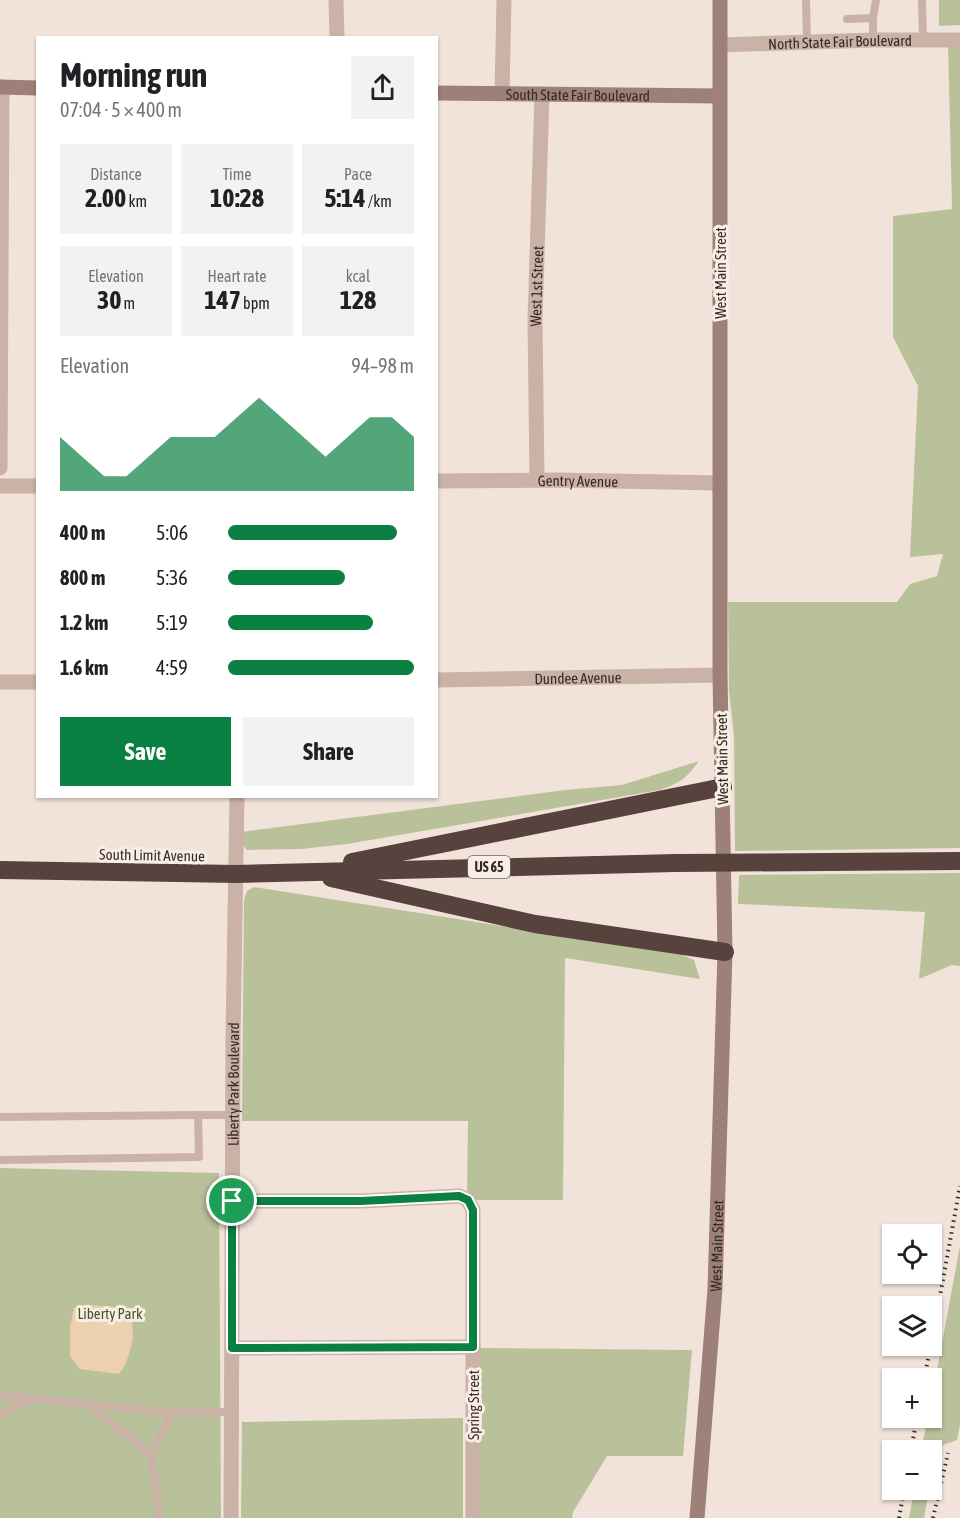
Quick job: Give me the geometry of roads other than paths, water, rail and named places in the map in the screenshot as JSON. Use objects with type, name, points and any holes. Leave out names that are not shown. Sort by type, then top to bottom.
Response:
[{"type":"highway","points":[[303,872],[723,787]]},
{"type":"highway","name":"US 65","points":[[303,872],[675,863],[960,861]]},
{"type":"highway","name":"South Limit Avenue","points":[[0,870],[236,874],[303,872]]},
{"type":"highway","points":[[303,872],[535,924],[725,952]]},
{"type":"main road","name":"West Main Street","points":[[697,1518],[715,1289],[725,952],[720,675],[720,0]]},
{"type":"main road","points":[[1,87],[36,88]]},
{"type":"main road","name":"South State Fair Boulevard","points":[[438,93],[719,96]]},
{"type":"street","points":[[336,0],[337,36]]},
{"type":"street","points":[[502,93],[504,0]]},
{"type":"street","name":"North State Fair Boulevard","points":[[720,45],[873,40],[960,40]]},
{"type":"street","points":[[0,468],[1,87]]},
{"type":"street","name":"West 1st Street","points":[[537,480],[535,321],[542,94]]},
{"type":"street","name":"Gentry Avenue","points":[[438,481],[720,483]]},
{"type":"street","points":[[0,486],[36,486]]},
{"type":"street","name":"Dundee Avenue","points":[[438,680],[720,675]]},
{"type":"street","points":[[0,682],[36,682]]},
{"type":"street","name":"Liberty Park Boulevard","points":[[231,1518],[237,798]]},
{"type":"street","name":"Spring Street","points":[[232,1201],[361,1201],[459,1196],[468,1200],[473,1210],[473,1518]]},
{"type":"street","points":[[232,1348],[473,1347]]},
{"type":"lane","points":[[806,0],[807,42]]},
{"type":"lane","points":[[873,40],[876,0]]},
{"type":"lane","points":[[922,0],[923,40]]},
{"type":"lane","points":[[846,19],[873,18]]},
{"type":"lane","points":[[0,1117],[233,1114]]},
{"type":"lane","points":[[0,1160],[199,1157],[198,1115]]},
{"type":"lane","points":[[0,1395],[172,1413],[231,1412]]},
{"type":"lane","points":[[0,1415],[31,1399]]},
{"type":"lane","points":[[89,1405],[151,1455]]},
{"type":"lane","points":[[159,1518],[151,1455],[172,1413]]},
{"type":"railway","points":[[940,1296],[960,1186]]},
{"type":"railway","points":[[926,1368],[929,1356]]},
{"type":"railway","points":[[913,1440],[915,1428]]},
{"type":"railway","points":[[933,1518],[948,1453]]},
{"type":"railway","points":[[899,1518],[902,1500]]},
{"type":"park label","name":"Liberty Park","points":[[110,1313]]}]
